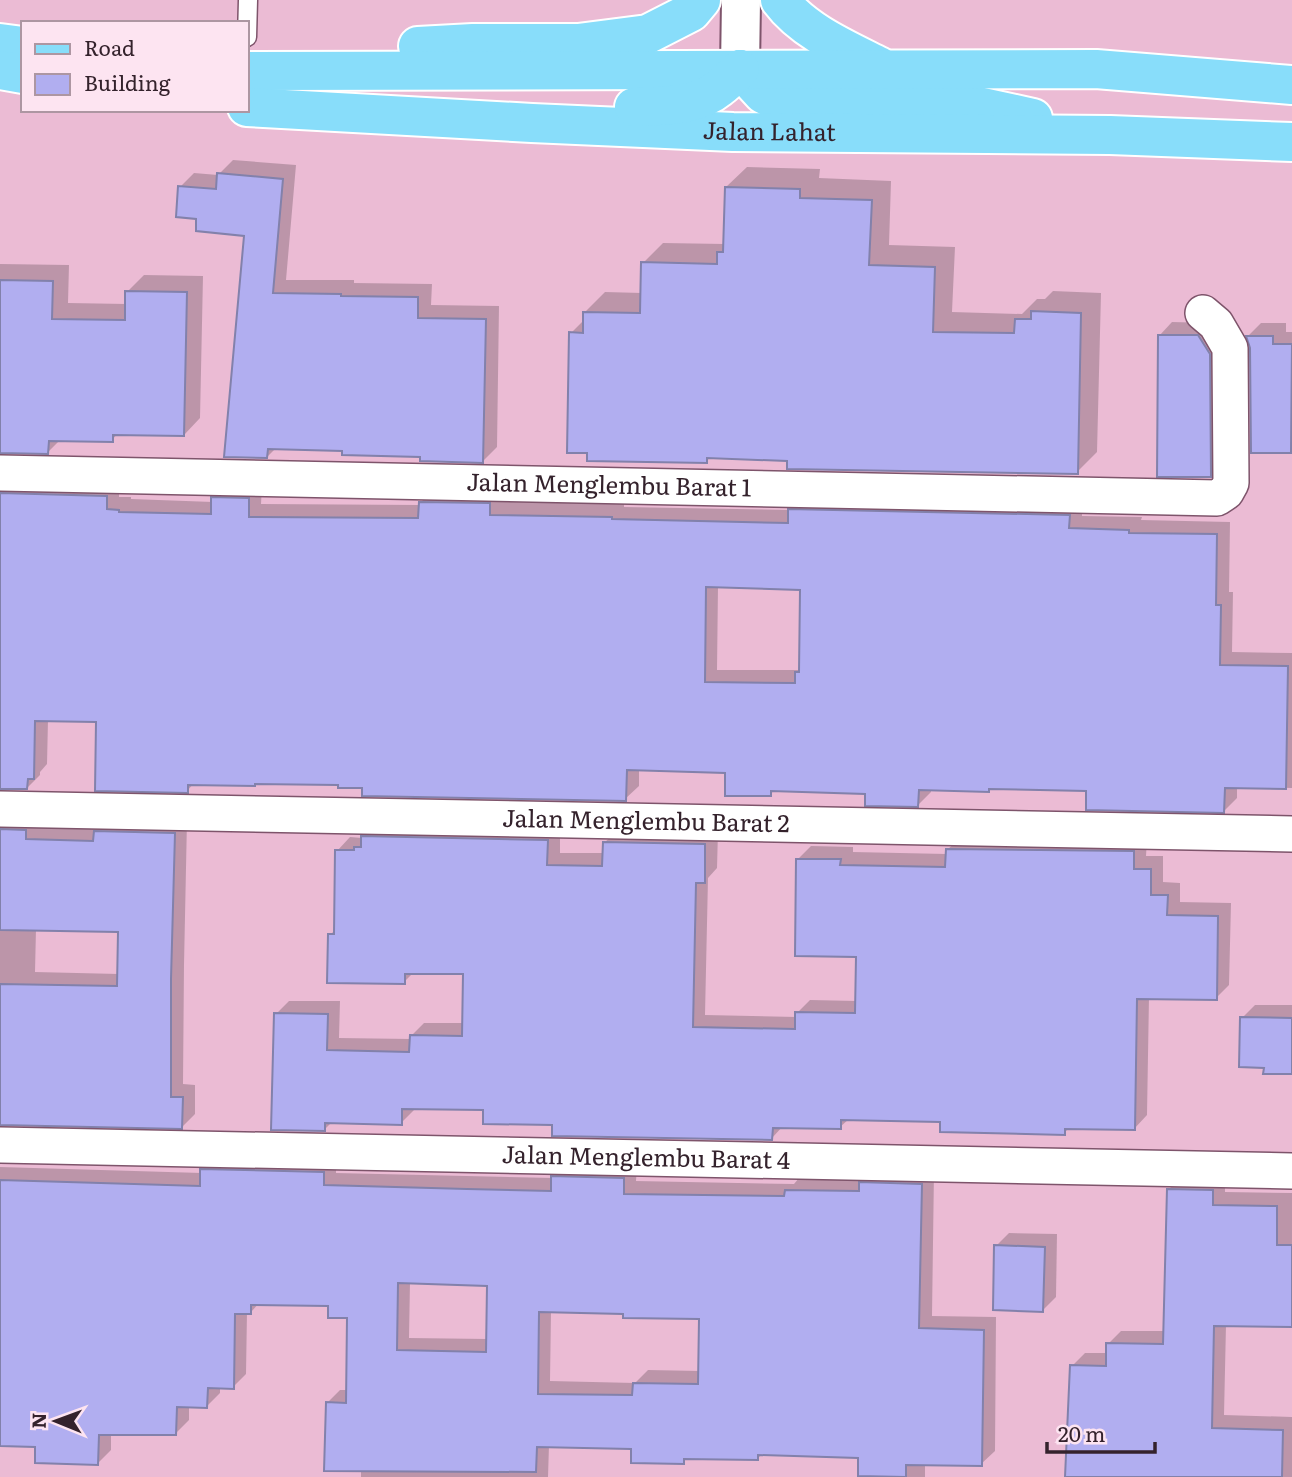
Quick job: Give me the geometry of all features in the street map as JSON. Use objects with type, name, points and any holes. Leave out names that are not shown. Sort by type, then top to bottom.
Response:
[{"type":"main road","points":[[248,71],[372,49],[473,43],[578,43],[648,34],[691,12],[701,0]]},
{"type":"main road","points":[[780,0],[786,9],[826,40],[887,70]]},
{"type":"main road","points":[[0,43],[21,46]]},
{"type":"main road","points":[[339,111],[658,106],[692,102],[717,90],[740,69]]},
{"type":"main road","points":[[740,69],[762,94],[783,104],[978,106],[1110,135]]},
{"type":"main road","points":[[248,71],[1096,69],[1292,85]]},
{"type":"main road","points":[[1096,69],[1220,98],[1292,107]]},
{"type":"main road","points":[[0,70],[21,74]]},
{"type":"main road","name":"Jalan Lahat","points":[[248,107],[733,132],[1110,135],[1292,142]]},
{"type":"street","points":[[740,69],[741,0]]},
{"type":"street","name":"Jalan Menglembu Barat 1","points":[[0,473],[1217,498],[1226,492],[1231,483],[1230,348],[1216,324],[1203,313]]},
{"type":"street","name":"Jalan Menglembu Barat 2","points":[[0,809],[1292,834]]},
{"type":"street","name":"Jalan Menglembu Barat 4","points":[[0,1145],[1292,1171]]},
{"type":"lane","points":[[247,21],[248,0]]},
{"type":"building","points":[[217,173],[283,179],[273,293],[418,297],[418,318],[486,319],[483,463],[420,461],[420,457],[342,455],[342,451],[268,449],[267,458],[224,457],[244,236],[196,231],[196,219],[176,217],[178,186],[216,189]]},
{"type":"building","points":[[725,187],[800,189],[800,198],[872,200],[869,265],[935,267],[933,332],[1014,333],[1015,319],[1031,319],[1031,311],[1081,313],[1078,474],[787,469],[787,461],[707,458],[707,463],[587,461],[587,453],[567,453],[569,332],[583,333],[583,312],[640,313],[641,262],[717,264],[717,252],[723,252]]},
{"type":"building","points":[[0,280],[53,281],[52,319],[125,320],[125,291],[187,292],[184,436],[113,435],[113,442],[49,441],[48,454],[0,453]]},
{"type":"building","points":[[1158,335],[1198,335],[1210,354],[1211,477],[1157,477]]},
{"type":"building","points":[[1246,336],[1273,336],[1273,344],[1292,344],[1291,453],[1251,453],[1250,348]]},
{"type":"building","points":[[0,493],[107,496],[107,509],[119,512],[211,514],[211,497],[249,498],[249,517],[418,518],[419,502],[490,503],[490,515],[788,523],[788,509],[1070,515],[1069,528],[1129,530],[1129,533],[1217,534],[1216,605],[1221,605],[1220,665],[1288,666],[1286,789],[1225,788],[1224,813],[1086,810],[1086,791],[919,790],[918,807],[865,806],[865,794],[771,791],[771,796],[725,796],[725,773],[627,770],[626,801],[362,796],[362,788],[338,788],[338,785],[188,785],[188,793],[95,791],[96,722],[35,721],[34,779],[28,779],[27,789],[0,789]],"holes":[[[706,587],[800,590],[799,672],[795,672],[795,683],[705,682]]]},
{"type":"building","points":[[0,829],[26,830],[26,839],[93,841],[94,831],[175,833],[171,1097],[183,1097],[182,1129],[0,1125],[0,984],[117,986],[118,932],[0,930]]},
{"type":"building","points":[[361,836],[548,840],[547,865],[602,866],[603,842],[705,844],[705,883],[696,883],[693,1027],[795,1029],[795,1012],[855,1013],[856,957],[795,956],[796,859],[841,859],[840,865],[945,867],[946,849],[1134,851],[1134,869],[1151,869],[1151,895],[1168,895],[1167,915],[1218,916],[1217,1000],[1137,999],[1135,1130],[1065,1129],[1065,1135],[940,1132],[940,1122],[841,1120],[841,1129],[773,1128],[772,1140],[552,1136],[552,1125],[483,1124],[483,1110],[402,1109],[402,1125],[325,1123],[325,1131],[271,1130],[274,1013],[328,1014],[327,1050],[409,1052],[410,1035],[462,1036],[463,974],[405,974],[405,984],[327,983],[328,934],[334,934],[335,850],[354,850],[354,847],[361,847]]},
{"type":"building","points":[[1240,1017],[1292,1018],[1292,1074],[1263,1074],[1264,1068],[1239,1067]]},
{"type":"building","points":[[200,1169],[324,1172],[324,1185],[551,1191],[551,1176],[624,1178],[624,1194],[784,1196],[785,1190],[859,1191],[859,1182],[922,1184],[919,1328],[984,1330],[982,1466],[906,1465],[906,1477],[858,1476],[858,1458],[758,1455],[758,1460],[684,1459],[684,1464],[631,1463],[631,1449],[537,1447],[536,1472],[324,1471],[326,1402],[346,1403],[347,1318],[328,1318],[328,1306],[251,1305],[251,1314],[235,1314],[234,1389],[208,1388],[207,1408],[177,1407],[176,1435],[99,1435],[98,1465],[35,1463],[35,1447],[0,1446],[0,1180],[200,1186]],"holes":[[[398,1283],[487,1286],[486,1352],[397,1350]],[[539,1312],[623,1314],[623,1318],[699,1319],[698,1384],[633,1383],[632,1395],[538,1394]]]},
{"type":"building","points":[[1167,1189],[1213,1190],[1213,1205],[1277,1206],[1277,1245],[1292,1245],[1292,1327],[1214,1326],[1212,1428],[1283,1430],[1282,1477],[1065,1477],[1070,1365],[1106,1366],[1106,1343],[1163,1344]]},
{"type":"building","points":[[994,1245],[1045,1247],[1043,1312],[993,1310]]}]
